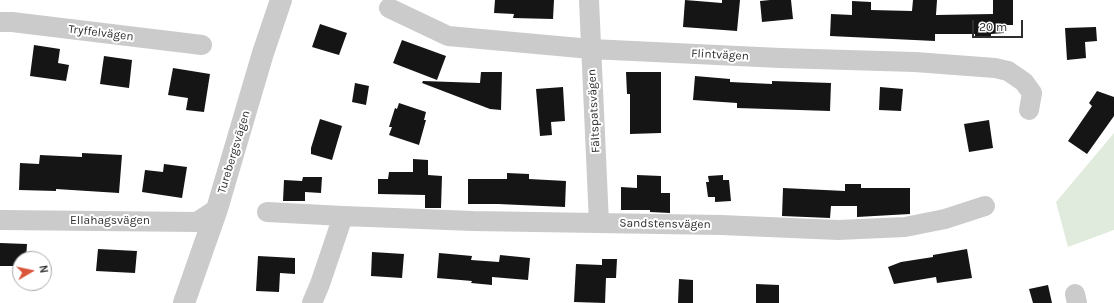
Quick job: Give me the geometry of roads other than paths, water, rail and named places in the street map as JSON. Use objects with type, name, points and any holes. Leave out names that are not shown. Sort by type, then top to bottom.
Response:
[{"type":"street","name":"Turebergsvägen","points":[[184,303],[217,209],[263,53],[281,0]]},
{"type":"street","name":"Fältspatsvägen","points":[[589,0],[599,223]]},
{"type":"street","name":"Flintvägen","points":[[389,8],[448,36],[591,48],[780,58],[915,62],[995,68],[1008,71],[1024,82],[1032,93],[1029,110]]},
{"type":"street","name":"Tryffelvägen","points":[[0,22],[12,22],[202,45]]},
{"type":"street","name":"Sandstensvägen","points":[[267,212],[473,221],[721,225],[838,230],[905,227],[945,219],[985,206]]},
{"type":"street","name":"Ellahagsvägen","points":[[0,220],[197,222],[217,209]]},
{"type":"street","points":[[312,303],[343,216]]}]
